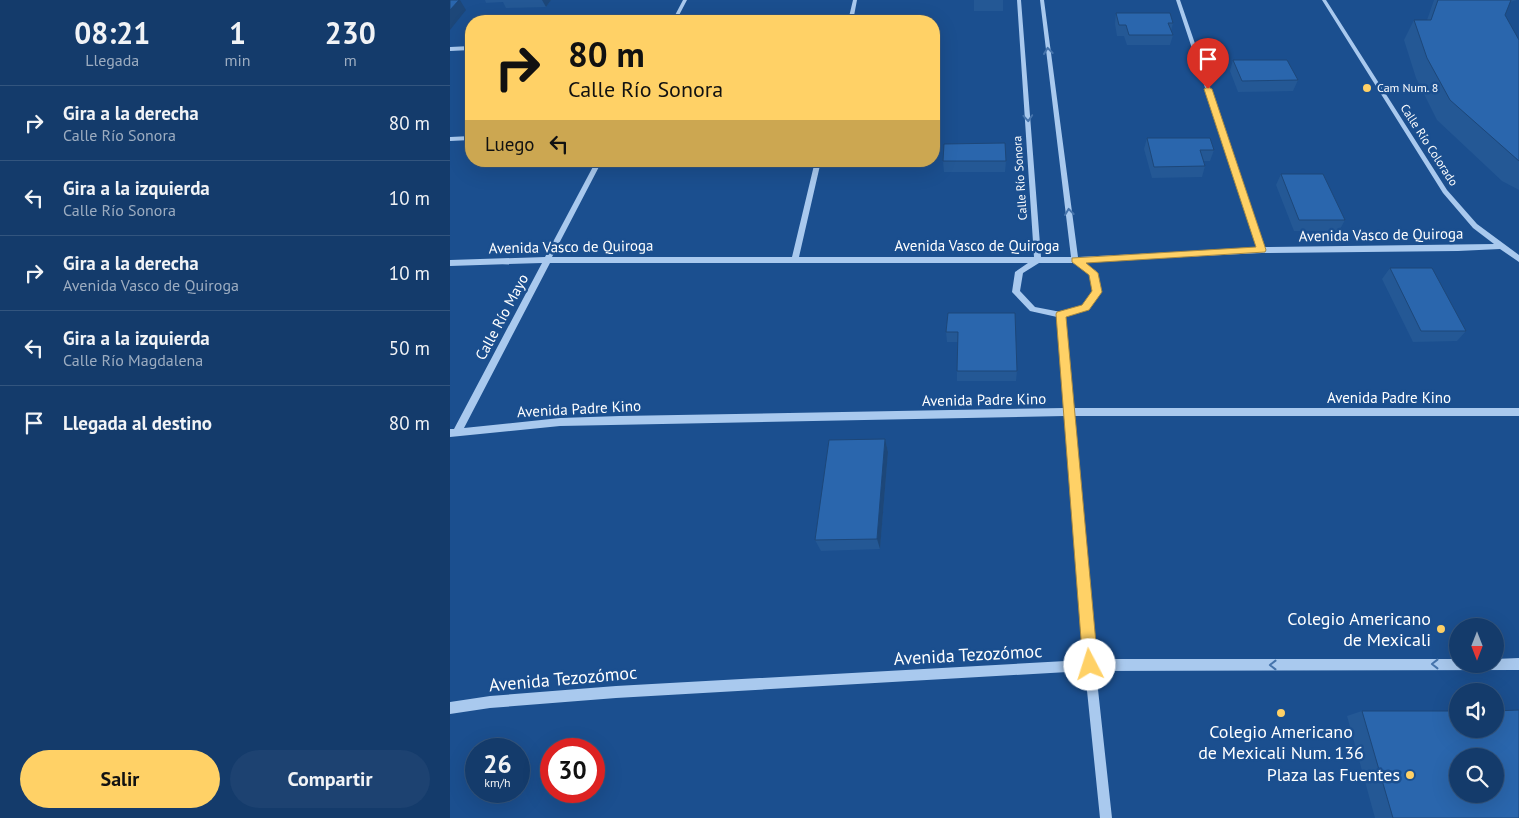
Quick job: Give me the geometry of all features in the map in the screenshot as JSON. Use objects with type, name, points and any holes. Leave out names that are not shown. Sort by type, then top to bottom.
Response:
[{"type":"street","points":[[677,15],[685,0]]},
{"type":"street","points":[[851,15],[855,0]]},
{"type":"street","name":"Calle Río Sonora","points":[[1019,0],[1038,260]]},
{"type":"street","points":[[1038,260],[1019,272],[1016,292],[1033,309],[1061,314],[1085,308],[1097,292],[1093,273],[1075,260],[1042,0]]},
{"type":"street","points":[[1178,0],[1262,250]]},
{"type":"street","name":"Calle Río Colorado","points":[[1324,0],[1445,190],[1475,226],[1519,259]]},
{"type":"street","points":[[450,49],[465,48]]},
{"type":"street","points":[[450,139],[465,138]]},
{"type":"street","name":"Calle Río Mayo","points":[[453,432],[597,167]]},
{"type":"street","points":[[795,259],[817,167]]},
{"type":"street","name":"Avenida Vasco de Quiroga","points":[[450,263],[547,260],[1075,260],[1262,250],[1503,246]]},
{"type":"street","points":[[1061,314],[1090,665],[1106,818]]},
{"type":"street","name":"Avenida Padre Kino","points":[[453,432],[560,422],[620,420],[1070,412],[1519,412]]},
{"type":"street","name":"Avenida Tezozómoc","points":[[450,708],[490,702],[616,692],[1090,665],[1519,664]]},
{"type":"building","points":[[450,0],[459,0],[450,10]]},
{"type":"building","points":[[1438,0],[1511,0],[1505,15],[1519,40],[1519,161],[1450,100],[1427,58],[1414,20],[1431,20]]},
{"type":"building","points":[[1116,13],[1170,13],[1173,23],[1168,23],[1173,35],[1129,35],[1126,25],[1119,25]]},
{"type":"building","points":[[1233,60],[1287,60],[1298,80],[1242,81]]},
{"type":"building","points":[[1147,138],[1210,138],[1214,150],[1200,150],[1205,166],[1154,167]]},
{"type":"building","points":[[1005,143],[1006,161],[943,161],[944,144]]},
{"type":"building","points":[[1281,174],[1323,174],[1345,220],[1299,220]]},
{"type":"building","points":[[1390,268],[1432,268],[1466,331],[1421,331]]},
{"type":"building","points":[[948,313],[1015,313],[1017,371],[957,371],[958,332],[946,332]]},
{"type":"building","points":[[885,439],[877,539],[815,540],[829,440]]},
{"type":"building","name":"Plaza las Fuentes","points":[[1519,710],[1519,818],[1393,818],[1362,711],[1449,711],[1449,738],[1504,738],[1504,711]]},
{"type":"place","name":"Cam Num. 8","points":[[1367,88]]},
{"type":"place","name":"Colegio Americano de Mexicali","points":[[1441,629]]},
{"type":"place","name":"Colegio Americano de Mexicali Num. 136","points":[[1281,713]]},
{"type":"place","name":"Plaza las Fuentes","points":[[1410,775]]},
{"type":"route","points":[[1090,665],[1061,314],[1085,308],[1097,292],[1093,273],[1075,260],[1262,250],[1208,89]]}]
